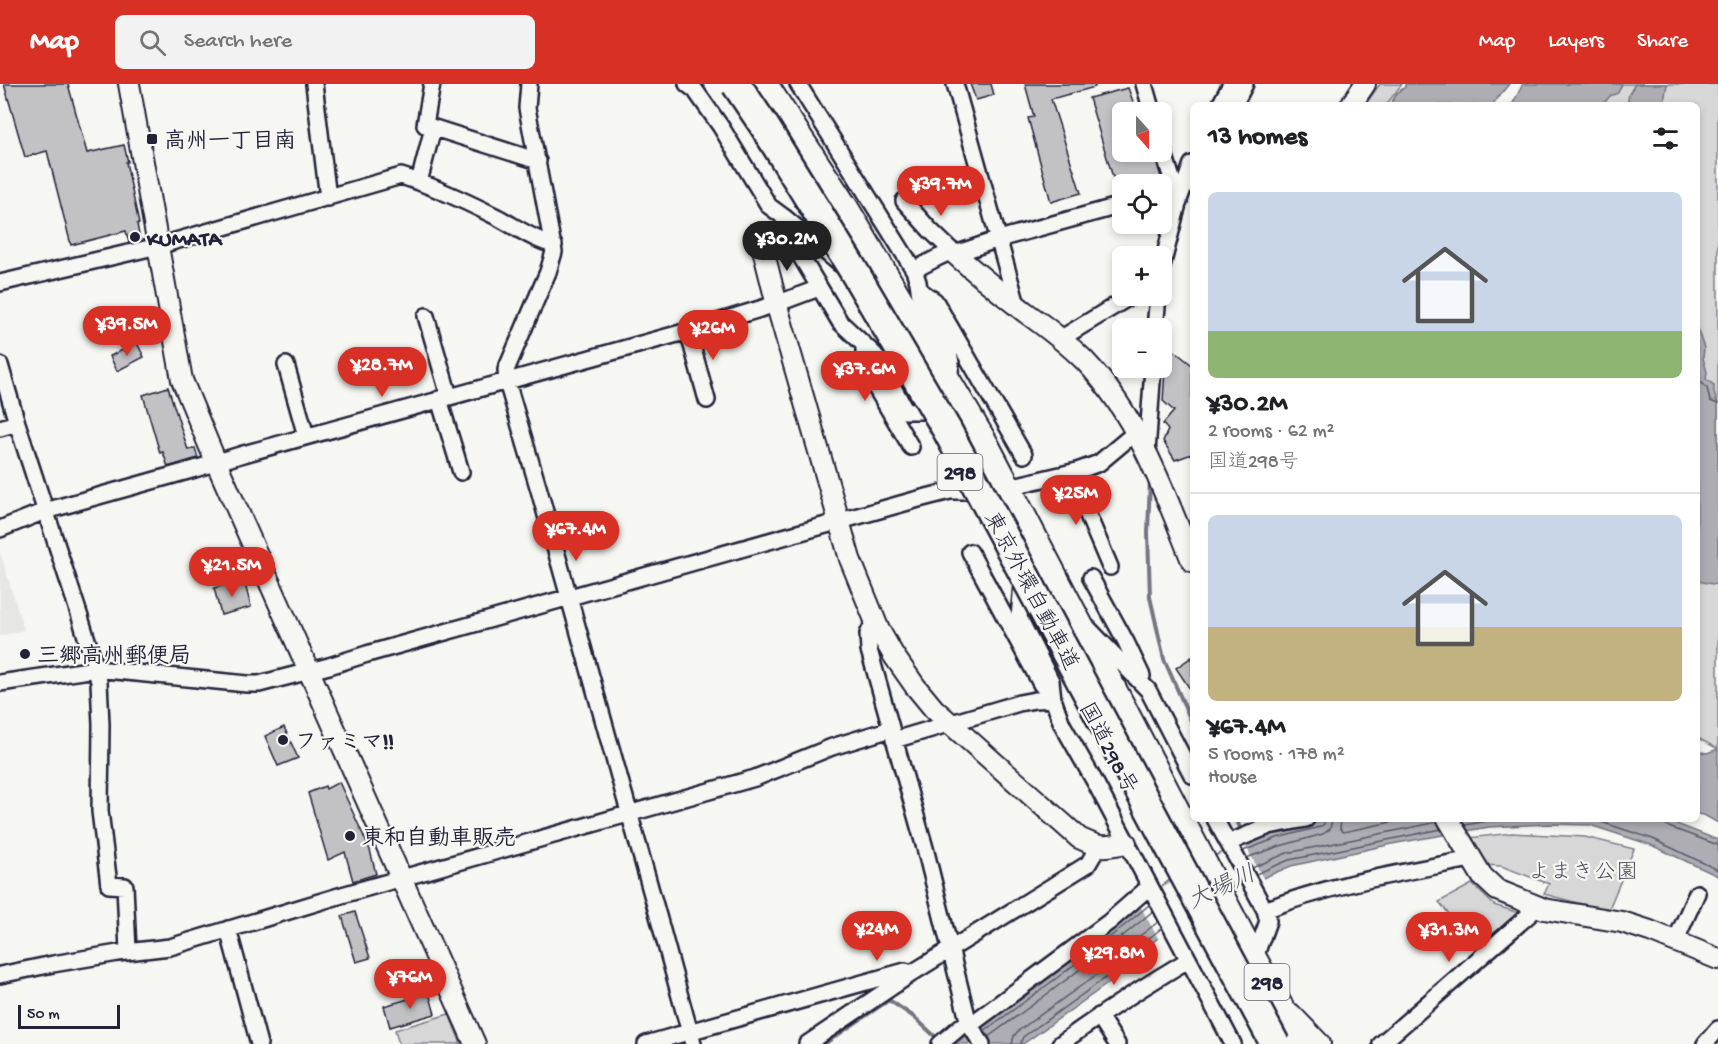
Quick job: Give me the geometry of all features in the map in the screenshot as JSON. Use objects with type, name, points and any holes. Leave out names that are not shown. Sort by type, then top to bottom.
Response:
[{"type":"highway","name":"国道298号","points":[[725,84],[844,268],[926,411],[1130,782],[1175,872],[1267,1044]]},
{"type":"highway","name":"東京外環自動車道","points":[[736,84],[852,268],[947,430],[1275,1044]]},
{"type":"highway","name":"東京外環自動車道","points":[[755,84],[867,259],[956,416],[1145,763],[1292,1044]]},
{"type":"highway","name":"国道298号","points":[[764,84],[845,208],[1009,487],[1233,920],[1300,1044]]},
{"type":"street","points":[[129,84],[182,380],[216,462],[475,1044]]},
{"type":"street","points":[[314,84],[328,198]]},
{"type":"street","points":[[432,84],[425,125],[538,161]]},
{"type":"street","points":[[529,84],[527,108],[554,252],[548,272],[506,370],[507,382],[539,489],[691,1038]]},
{"type":"street","points":[[798,84],[914,270],[921,303],[948,348],[951,363],[949,383]]},
{"type":"street","points":[[955,84],[1017,305]]},
{"type":"street","points":[[1144,84],[1149,102]]},
{"type":"street","points":[[1222,102],[1231,84]]},
{"type":"street","points":[[1236,102],[1245,84]]},
{"type":"street","points":[[1353,102],[1365,84]]},
{"type":"street","points":[[692,86],[721,127],[769,206],[844,268]]},
{"type":"street","points":[[419,182],[433,128]]},
{"type":"street","points":[[1167,162],[1177,199]]},
{"type":"street","points":[[1166,246],[1177,199],[1190,169]]},
{"type":"street","points":[[0,283],[158,246],[401,176],[496,216],[543,243],[554,245]]},
{"type":"street","points":[[904,201],[930,230],[980,277],[1060,339],[1102,381],[1147,452],[1190,556]]},
{"type":"street","points":[[914,270],[937,258],[1112,208]]},
{"type":"street","points":[[784,217],[785,230],[840,322],[875,355],[906,411],[926,411]]},
{"type":"street","points":[[763,249],[776,304],[850,560],[875,620],[894,656],[934,709],[1079,838],[1098,847],[1126,843]]},
{"type":"street","points":[[0,529],[45,511],[306,436],[688,331],[819,288]]},
{"type":"street","points":[[920,290],[935,302],[1024,455]]},
{"type":"street","points":[[1060,339],[1114,306]]},
{"type":"street","points":[[426,316],[461,472]]},
{"type":"street","points":[[688,331],[707,400]]},
{"type":"street","points":[[864,344],[864,368],[911,447]]},
{"type":"street","points":[[0,365],[99,682],[101,824],[109,885],[125,886],[128,951]]},
{"type":"street","points":[[286,365],[306,436]]},
{"type":"street","points":[[1147,452],[1152,378]]},
{"type":"street","points":[[0,428],[17,423]]},
{"type":"street","points":[[0,683],[96,669],[259,684],[950,491],[1009,487],[1070,473],[1099,463],[1136,432]]},
{"type":"street","points":[[1070,473],[1110,567]]},
{"type":"street","points":[[970,552],[1041,684],[1053,699]]},
{"type":"street","points":[[1091,578],[1126,642],[1190,771]]},
{"type":"street","points":[[1022,584],[1019,618],[1051,681],[1053,699],[1062,724],[1233,1044]]},
{"type":"street","points":[[1076,616],[1148,690]]},
{"type":"street","points":[[875,620],[868,634],[869,650],[925,848],[970,1027],[982,1044]]},
{"type":"street","points":[[0,975],[128,951],[170,947],[402,878],[755,778],[832,747],[949,723],[1019,703],[1053,699]]},
{"type":"street","points":[[1217,822],[1265,910],[1268,921],[1254,960]]},
{"type":"street","points":[[1228,843],[1269,826],[1290,822]]},
{"type":"street","points":[[1450,822],[1482,876],[1497,890],[1553,911],[1622,922],[1718,959]]},
{"type":"street","points":[[807,1044],[951,948],[1088,864],[1098,847]]},
{"type":"street","points":[[1265,910],[1315,892],[1467,852]]},
{"type":"street","points":[[940,1044],[960,1028],[970,1027],[1109,922],[1149,887]]},
{"type":"street","points":[[1675,942],[1697,892]]},
{"type":"street","points":[[1381,1044],[1538,907]]},
{"type":"street","points":[[228,929],[259,1044]]},
{"type":"street","points":[[1060,1044],[1152,981],[1185,954]]},
{"type":"street","points":[[646,1044],[691,1038],[905,971],[912,973]]},
{"type":"street","points":[[1269,986],[1292,1015],[1320,1044]]},
{"type":"street","points":[[1099,1016],[1117,1044]]},
{"type":"street","points":[[1705,1044],[1718,1029]]},
{"type":"shaded area","points":[[0,552],[24,630],[0,636]]},
{"type":"green space","points":[[1380,84],[1402,84],[1388,102],[1367,102]]},
{"type":"green space","points":[[1552,84],[1718,84],[1718,749],[1700,739],[1700,102],[1534,102]]},
{"type":"green space","name":"よまき公園","points":[[1512,833],[1585,837],[1634,849],[1608,911],[1544,894],[1549,884],[1501,866],[1483,865],[1468,838]]},
{"type":"green space","points":[[1472,884],[1494,905],[1522,914],[1478,949],[1439,902]]},
{"type":"green space","points":[[449,1014],[461,1044],[399,1044],[395,1030]]},
{"type":"water","points":[[1405,84],[1509,84],[1494,102],[1392,102],[1397,93],[1405,87]]},
{"type":"water","points":[[1523,84],[1622,84],[1618,93],[1610,96],[1605,102],[1514,102]]},
{"type":"water","points":[[1635,84],[1667,84],[1663,102],[1628,102]]},
{"type":"water","points":[[1700,336],[1704,348],[1706,379],[1714,385],[1718,407],[1718,585],[1700,582]]},
{"type":"water","points":[[1718,749],[1718,823],[1700,814],[1700,752],[1707,753]]},
{"type":"water","name":"大場川","points":[[1317,822],[1672,822],[1718,840],[1718,876],[1651,845],[1590,825],[1548,824],[1489,827],[1397,843],[1291,866],[1193,910],[1142,951],[1127,970],[1023,1044],[955,1044],[1115,926],[1173,877],[1218,854],[1275,833]]},
{"type":"pier","points":[[1243,841],[1264,880],[1195,913],[1160,942],[1138,902]]},
{"type":"building","points":[[4,84],[68,84],[87,153],[124,145],[140,240],[129,243],[126,231],[71,245],[47,151],[25,157]]},
{"type":"building","points":[[970,84],[991,84],[994,95],[976,100]]},
{"type":"building","points":[[1025,84],[1095,84],[1095,87],[1051,99],[1081,193],[1051,202],[1028,118],[1034,117]]},
{"type":"building","points":[[1128,88],[1133,102],[1112,102],[1112,162],[1156,162],[1160,174],[1112,174],[1089,98]]},
{"type":"building","points":[[137,343],[144,357],[117,371],[110,356]]},
{"type":"building","points":[[1172,349],[1190,363],[1190,455],[1175,460],[1163,441],[1168,430],[1163,424],[1174,411],[1163,401],[1164,378],[1172,378]]},
{"type":"building","points":[[168,387],[188,450],[195,448],[198,458],[168,467],[163,452],[160,453],[143,395]]},
{"type":"building","points":[[244,580],[251,607],[221,615],[214,588]]},
{"type":"building","points":[[1190,658],[1190,689],[1176,668]]},
{"type":"building","points":[[284,727],[298,758],[278,766],[265,736]]},
{"type":"building","points":[[339,782],[370,850],[376,874],[353,881],[345,852],[328,860],[308,793],[325,786],[326,789]]},
{"type":"building","points":[[355,912],[370,958],[356,962],[342,916]]},
{"type":"building","points":[[429,993],[435,1014],[390,1027],[384,1006]]},
{"type":"waterway","points":[[1150,479],[1148,532],[1150,597],[1164,659],[1190,718]]},
{"type":"waterway","points":[[1237,822],[1242,832]]},
{"type":"waterway","points":[[824,1044],[889,1000],[914,1017],[940,1041]]},
{"type":"place","name":"高州一丁目南","points":[[152,139]]},
{"type":"place","name":"KUMATA","points":[[135,237]]},
{"type":"place","name":"三郷高州郵便局","points":[[25,654]]},
{"type":"place","name":"ファミマ!!","points":[[283,740]]},
{"type":"place","name":"東和自動車販売","points":[[350,836]]}]
